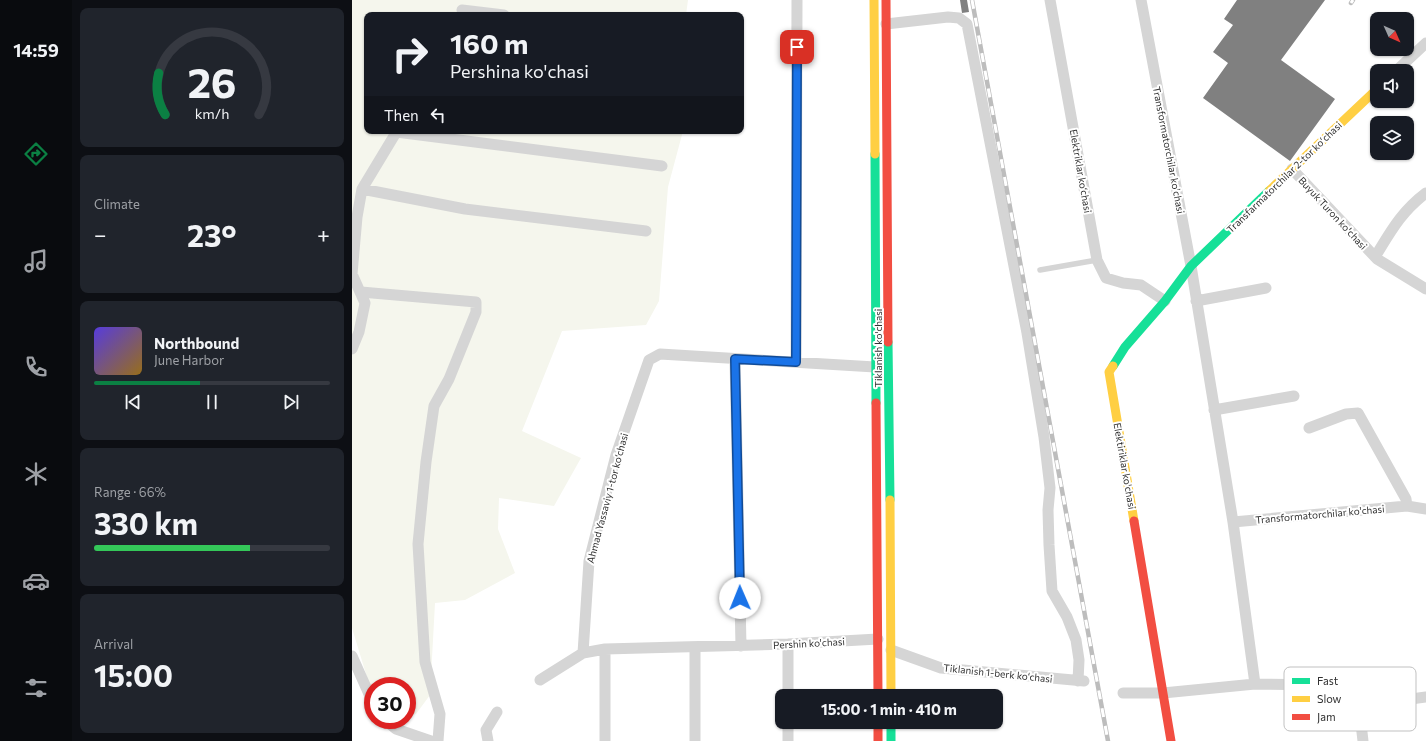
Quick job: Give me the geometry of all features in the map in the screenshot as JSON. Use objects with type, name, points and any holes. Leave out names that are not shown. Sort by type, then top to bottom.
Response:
[{"type":"main road","points":[[874,0],[878,689]]},
{"type":"main road","name":"Tiklanish ko'chasi","points":[[886,0],[891,689]]},
{"type":"main road","name":"Transfarmatorchilar 2-tor koʻchasi","points":[[1191,266],[1370,96]]},
{"type":"main road","name":"Elektiriklar ko'chasi","points":[[1171,741],[1109,372],[1125,347],[1165,301],[1191,266]]},
{"type":"main road","points":[[878,639],[891,650]]},
{"type":"main road","points":[[878,729],[878,741]]},
{"type":"main road","points":[[891,729],[891,741]]},
{"type":"street","points":[[796,362],[797,0]]},
{"type":"street","name":"Elektriklar ko‘chasi","points":[[1050,0],[1097,260],[1106,278],[1123,283],[1141,285],[1165,301]]},
{"type":"street","name":"Transformatorchilar ko'chasi","points":[[1141,0],[1191,266],[1233,522],[1255,684]]},
{"type":"street","points":[[462,8],[486,12]]},
{"type":"street","name":"Tiklanish 1-berk ko‘chasi","points":[[886,24],[948,17],[959,18],[967,24],[1024,320],[1043,430],[1050,488],[1048,510],[1052,591],[1067,617],[1076,640],[1081,681],[941,668],[891,650]]},
{"type":"street","points":[[1404,64],[1426,43]]},
{"type":"street","points":[[352,350],[359,332],[365,303],[352,274],[356,217],[362,189],[394,134]]},
{"type":"street","points":[[419,134],[662,166]]},
{"type":"street","name":"Buyuk Turon ko'chasi","points":[[1292,169],[1375,257],[1426,289]]},
{"type":"street","points":[[362,189],[465,209],[646,231]]},
{"type":"street","name":"Buyuk Turon ko'chasi","points":[[1375,257],[1402,214],[1411,204],[1426,193]]},
{"type":"street","points":[[1196,301],[1266,288]]},
{"type":"street","points":[[361,292],[476,302],[476,312],[449,379],[434,406],[426,462],[418,544],[425,662],[440,714],[438,741]]},
{"type":"street","name":"Ahmad Yassaviy 1-tor ko‘chasi","points":[[583,652],[588,561],[622,441],[649,360],[660,354],[735,359]]},
{"type":"street","points":[[741,646],[735,359],[876,367]]},
{"type":"street","points":[[1214,410],[1294,396]]},
{"type":"street","points":[[1309,428],[1346,414],[1358,413],[1406,499],[1407,506],[1426,509]]},
{"type":"street","name":"Transformatorchilar ko'chasi","points":[[1233,522],[1407,506]]},
{"type":"street","name":"Pershin ko'chasi","points":[[583,652],[605,649],[741,646],[878,639]]},
{"type":"street","points":[[788,644],[788,689]]},
{"type":"street","points":[[695,647],[695,741]]},
{"type":"street","points":[[605,649],[605,741]]},
{"type":"street","points":[[540,680],[583,652]]},
{"type":"street","points":[[352,656],[364,683]]},
{"type":"street","points":[[1124,693],[1163,693],[1255,684],[1284,684]]},
{"type":"street","points":[[1416,698],[1426,697]]},
{"type":"street","points":[[488,741],[486,730],[497,712]]},
{"type":"street","points":[[396,729],[431,741]]},
{"type":"street","points":[[788,729],[788,741]]},
{"type":"street","points":[[1362,731],[1363,741]]},
{"type":"lane","points":[[1040,270],[1097,260]]},
{"type":"shaded area","points":[[352,0],[688,0],[686,12],[364,12],[364,134],[682,134],[668,187],[659,301],[646,325],[562,331],[522,431],[581,458],[554,506],[499,498],[498,529],[515,573],[465,600],[435,603],[430,695],[416,714],[416,677],[367,677],[352,628]]},
{"type":"building","points":[[960,0],[967,0],[969,12],[962,13]]},
{"type":"building","points":[[1237,0],[1325,0],[1281,60],[1335,99],[1290,161],[1203,98],[1228,63],[1213,52],[1233,25],[1224,19]]},
{"type":"railway","points":[[972,0],[1108,741]]},
{"type":"traffic: fast","points":[[875,154],[876,403]]},
{"type":"traffic: fast","points":[[1113,366],[1125,347],[1165,301],[1191,266],[1269,191]]},
{"type":"traffic: fast","points":[[888,342],[890,500]]},
{"type":"traffic: fast","points":[[891,729],[891,741]]},
{"type":"traffic: slow","points":[[874,0],[875,154]]},
{"type":"traffic: slow","points":[[1269,191],[1370,96]]},
{"type":"traffic: slow","points":[[1113,366],[1109,372],[1134,521]]},
{"type":"traffic: slow","points":[[890,500],[891,689]]},
{"type":"traffic: jam","points":[[886,0],[888,342]]},
{"type":"traffic: jam","points":[[876,403],[878,689]]},
{"type":"traffic: jam","points":[[1134,521],[1171,741]]},
{"type":"traffic: jam","points":[[878,729],[878,741]]},
{"type":"route","points":[[740,598],[735,359],[796,362],[797,47]]}]
